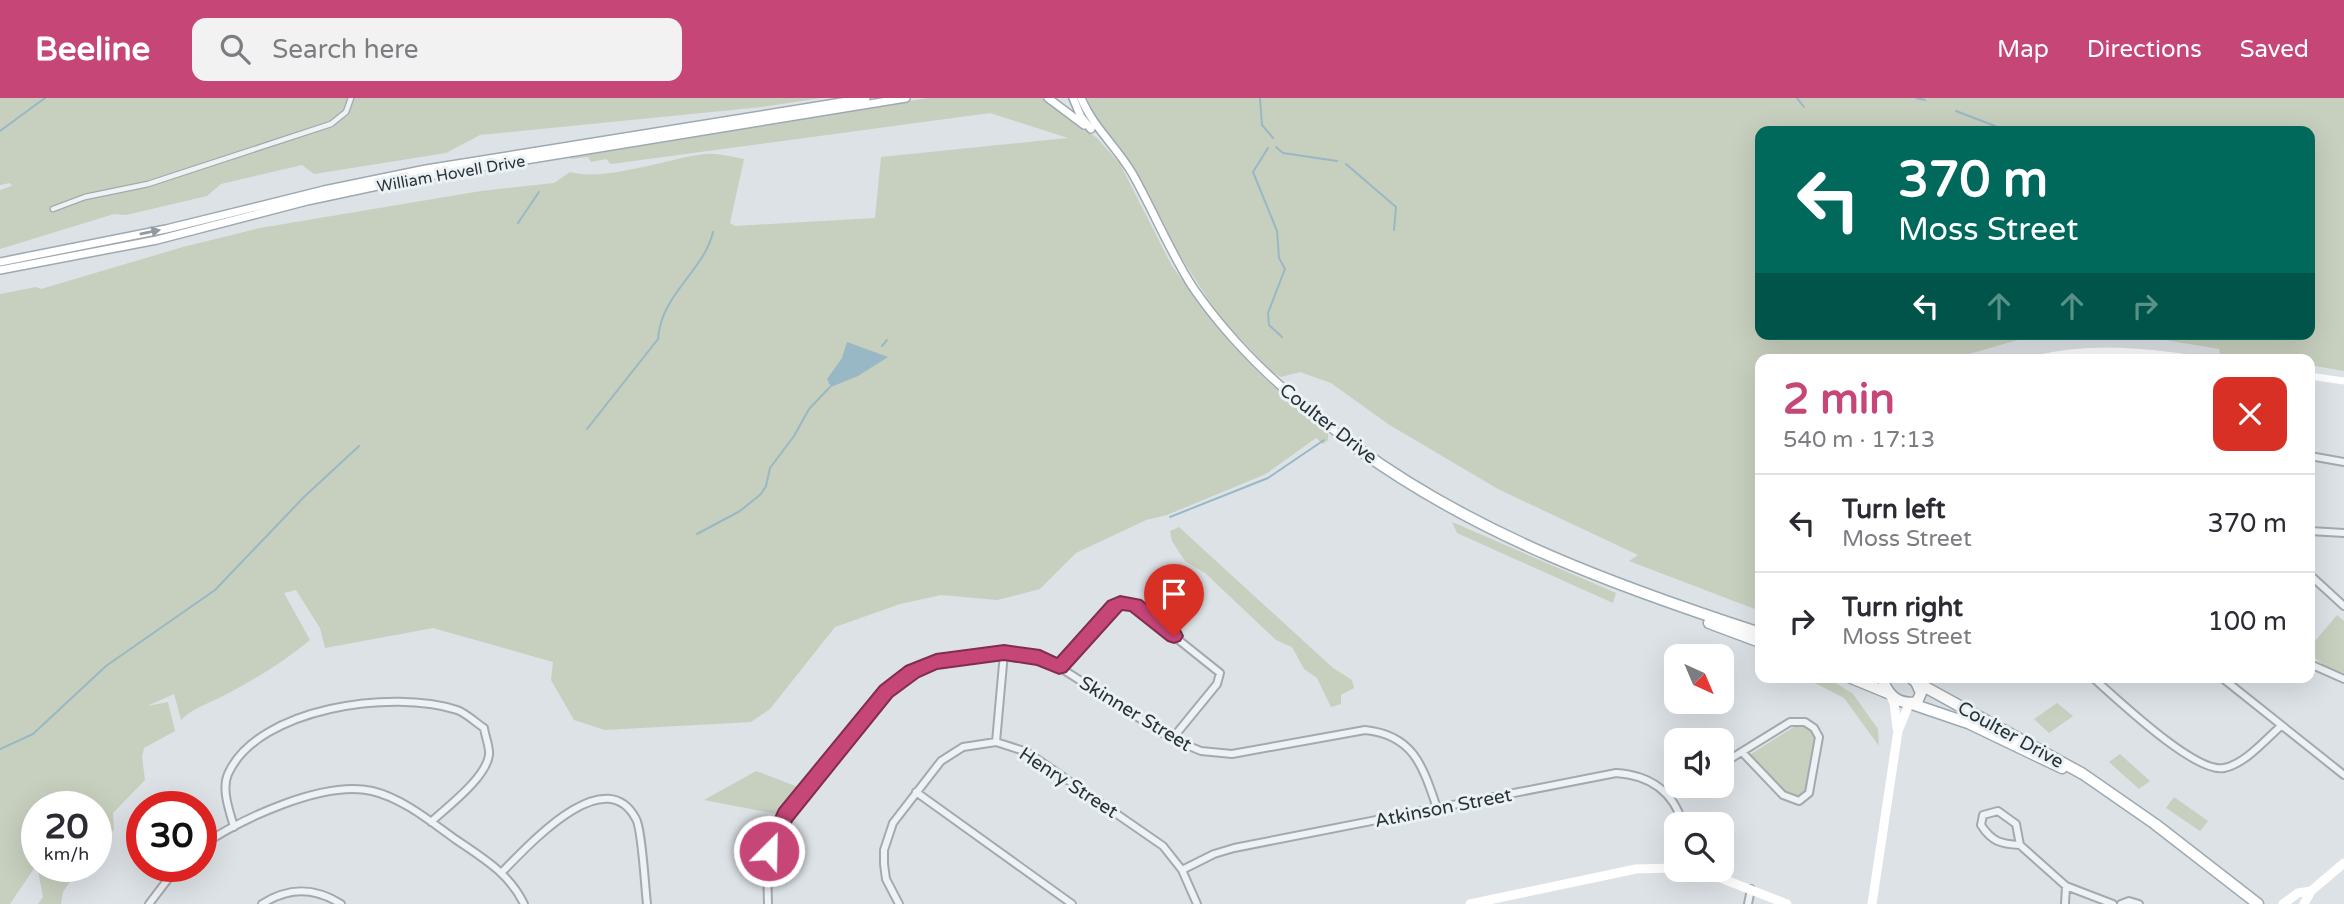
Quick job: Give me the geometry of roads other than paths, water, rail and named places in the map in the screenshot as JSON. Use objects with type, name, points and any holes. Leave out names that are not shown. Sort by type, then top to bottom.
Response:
[{"type":"main road","name":"William Hovell Drive","points":[[0,262],[426,169],[866,98]]},
{"type":"main road","name":"William Hovell Drive","points":[[0,270],[157,240],[307,201],[415,178],[906,98]]},
{"type":"main road","points":[[825,112],[917,98]]},
{"type":"main road","points":[[1048,98],[1094,132]]},
{"type":"main road","name":"Coulter Drive","points":[[1073,98],[1081,117],[1114,148]]},
{"type":"main road","name":"Coulter Drive","points":[[1081,98],[1093,123],[1131,172],[1183,272],[1222,325],[1249,355],[1299,402],[1410,483],[1491,529],[1567,565],[1755,640]]},
{"type":"main road","points":[[2064,354],[2108,350],[2144,354]]},
{"type":"main road","points":[[2315,377],[2344,381]]},
{"type":"main road","name":"Coulter Drive","points":[[1636,593],[1755,631]]},
{"type":"main road","points":[[1863,683],[1889,694]]},
{"type":"main road","points":[[1872,904],[1898,731],[1894,704],[1884,683]]},
{"type":"main road","points":[[1898,731],[1911,704],[1920,698],[1915,683]]},
{"type":"main road","name":"Coulter Drive","points":[[1921,683],[2046,752],[2104,790],[2164,831],[2258,904]]},
{"type":"main road","name":"Coulter Drive","points":[[1889,694],[1899,702],[2002,738],[2104,790]]},
{"type":"main road","points":[[2304,904],[2311,891],[2344,863]]},
{"type":"main road","points":[[1470,904],[1496,901],[1636,869],[1664,869]]},
{"type":"main road","points":[[1732,882],[1787,904]]},
{"type":"main road","points":[[2283,904],[2298,894],[2311,891]]},
{"type":"street","points":[[53,209],[85,197],[148,184],[331,124],[345,112],[351,98]]},
{"type":"street","points":[[2315,457],[2344,462]]},
{"type":"street","points":[[2315,531],[2344,533]]},
{"type":"street","points":[[2315,580],[2344,606]]},
{"type":"street","points":[[1059,667],[1114,606],[1125,602],[1135,605],[1220,673],[1217,684],[1172,738]]},
{"type":"street","points":[[996,742],[1004,653]]},
{"type":"street","name":"Skinner Street","points":[[768,904],[767,867],[778,828],[886,691],[912,671],[936,662],[1004,653],[1040,658],[1059,667],[1172,738],[1201,751],[1232,754],[1365,730],[1380,731],[1398,738],[1416,755],[1437,808]]},
{"type":"street","points":[[2315,666],[2344,679]]},
{"type":"street","points":[[2099,683],[2189,758],[2212,769],[2226,768],[2281,726]]},
{"type":"street","points":[[2228,683],[2344,775]]},
{"type":"street","points":[[233,827],[226,779],[233,762],[249,745],[274,730],[314,714],[349,705],[387,701],[416,702],[448,709],[478,721],[487,732],[489,756],[482,771],[431,822]]},
{"type":"street","points":[[1734,757],[1790,722],[1800,721],[1810,725],[1817,733],[1819,741],[1806,797],[1793,800],[1783,795],[1742,752]]},
{"type":"street","name":"Henry Street","points":[[899,904],[886,878],[884,850],[893,823],[936,766],[951,753],[969,745],[996,742],[1027,752],[1152,836],[1182,870],[1197,904]]},
{"type":"street","name":"Atkinson Street","points":[[1182,870],[1214,854],[1234,848],[1616,773],[1644,777],[1664,791]]},
{"type":"street","points":[[217,836],[309,795],[351,788],[382,793],[503,870],[519,891],[524,904]]},
{"type":"street","points":[[916,792],[1072,904]]},
{"type":"street","points":[[503,870],[549,826],[575,806],[610,800],[631,810],[638,820],[647,904]]},
{"type":"street","points":[[2020,845],[2019,828],[2010,817],[1992,811],[1983,815],[1983,831],[1993,841],[2020,845],[2066,886],[2113,904]]},
{"type":"street","points":[[149,904],[166,882]]},
{"type":"street","points":[[2064,904],[2066,886]]},
{"type":"street","points":[[262,904],[286,892],[302,889],[317,891],[341,904]]},
{"type":"street","points":[[1748,904],[1751,889]]},
{"type":"street","points":[[2121,904],[2129,901],[2139,904]]},
{"type":"water","points":[[847,342],[888,357],[858,376],[831,387],[827,379],[842,358]]},
{"type":"waterway","points":[[0,131],[45,98]]},
{"type":"waterway","points":[[1260,98],[1262,125],[1273,138]]},
{"type":"waterway","points":[[1797,98],[1804,107]]},
{"type":"waterway","points":[[1916,98],[1925,100]]},
{"type":"waterway","points":[[1956,111],[1995,126]]},
{"type":"waterway","points":[[1276,147],[1283,153],[1337,161]]},
{"type":"waterway","points":[[1268,148],[1253,172],[1277,231],[1279,258],[1285,269],[1268,313],[1269,325],[1282,337]]},
{"type":"waterway","points":[[1346,164],[1396,207],[1394,230]]},
{"type":"waterway","points":[[518,223],[539,192]]},
{"type":"waterway","points":[[587,429],[658,339],[667,309],[701,259],[713,232]]},
{"type":"waterway","points":[[882,346],[887,340]]},
{"type":"waterway","points":[[697,534],[740,511],[761,494],[766,486],[770,468],[794,436],[809,409],[830,387]]},
{"type":"waterway","points":[[1170,517],[1268,478],[1324,440]]},
{"type":"waterway","points":[[0,749],[33,734],[106,666],[215,590],[304,497],[359,446]]}]
